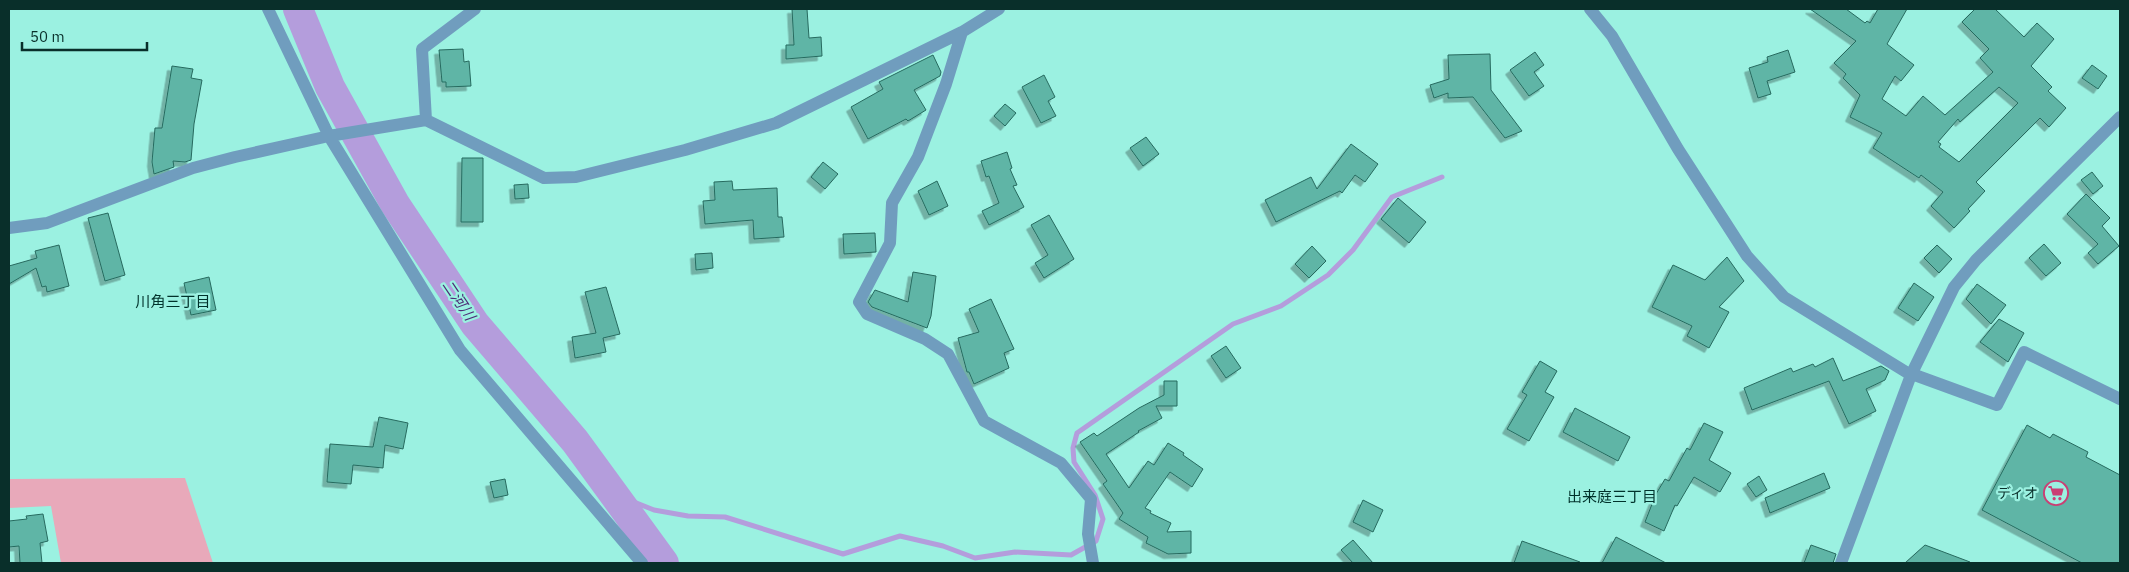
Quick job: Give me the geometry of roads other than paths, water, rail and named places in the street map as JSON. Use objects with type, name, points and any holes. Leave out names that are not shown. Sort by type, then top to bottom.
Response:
[{"type":"street","points":[[268,9],[334,135],[460,350],[642,563]]},
{"type":"street","points":[[426,120],[422,49],[475,9]]},
{"type":"street","points":[[9,228],[47,223],[193,168],[334,135],[426,120],[544,178],[576,177],[685,150],[776,123],[962,32],[999,9]]},
{"type":"street","points":[[1590,9],[1612,36],[1678,149],[1748,256],[1784,297],[1911,374],[1997,405],[2024,352],[2120,399]]},
{"type":"street","points":[[962,32],[946,84],[918,157],[892,203],[890,243],[859,302],[867,314],[925,339],[948,354],[984,421],[1061,463],[1091,498],[1088,534],[1093,563]]},
{"type":"street","points":[[1841,563],[1911,374],[1954,287],[1976,260],[2120,116]]},
{"type":"waterway","name":"二河川","points":[[298,9],[330,87],[395,204],[475,324],[575,441],[664,563]]},
{"type":"waterway","points":[[614,494],[654,510],[688,516],[725,517],[843,554],[900,536],[943,546],[975,558],[1015,552],[1071,555],[1096,541],[1103,519],[1095,495],[1074,462],[1073,448],[1077,433],[1233,324],[1281,306],[1328,275],[1353,250],[1392,197],[1442,177]]},
{"type":"place","name":"ディオ","points":[[2056,493]]},
{"type":"district","name":"川角三丁目","points":[[173,301]]},
{"type":"district","name":"出来庭三丁目","points":[[1612,496]]}]
